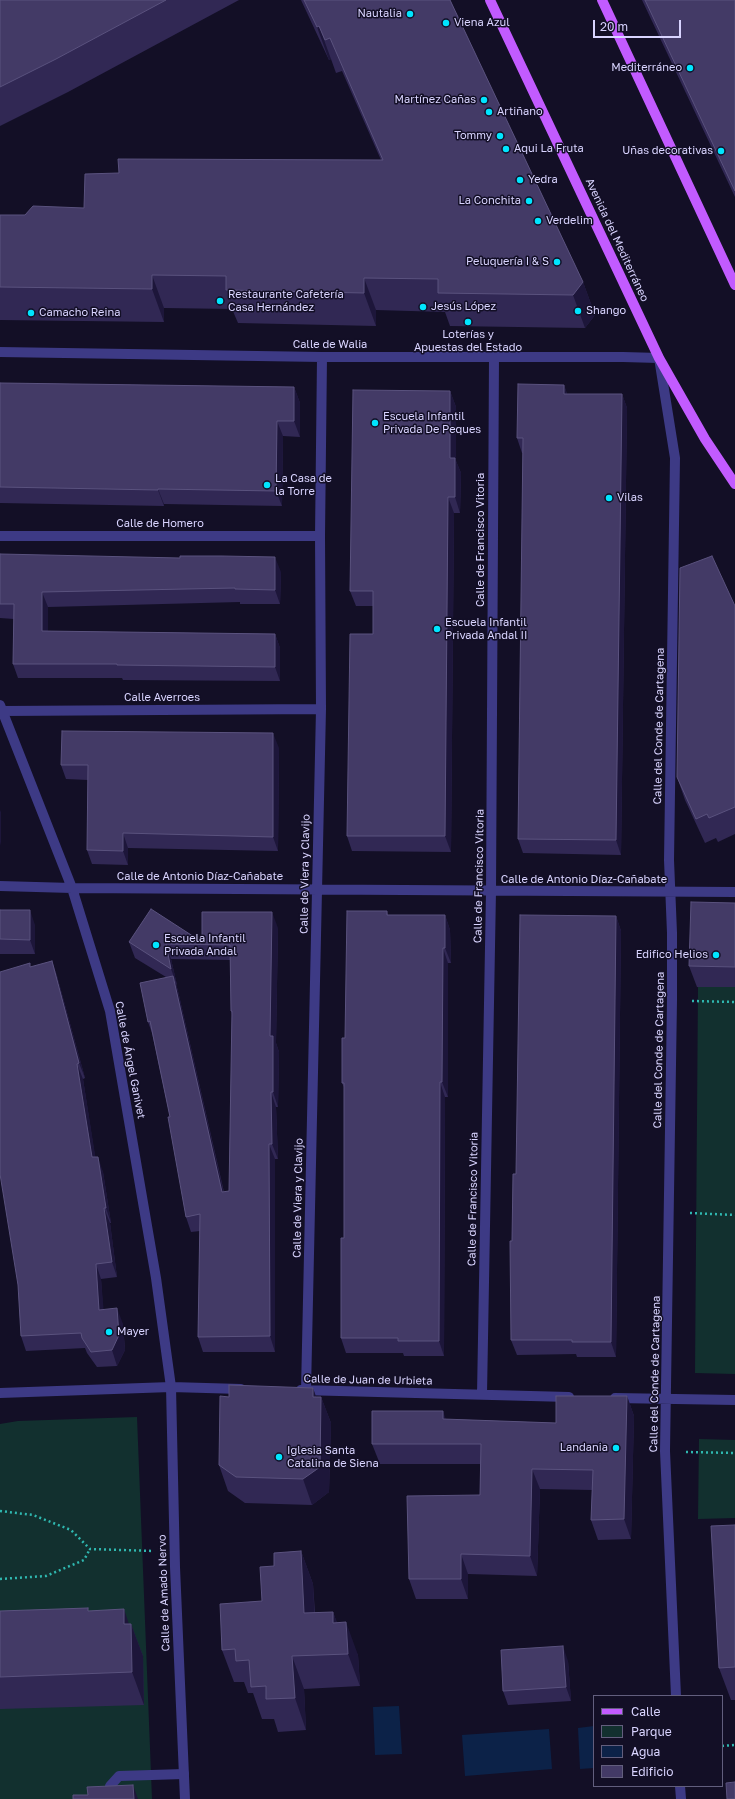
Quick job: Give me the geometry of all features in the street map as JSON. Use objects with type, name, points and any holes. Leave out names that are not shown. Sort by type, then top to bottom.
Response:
[{"type":"main road","name":"Avenida del Mediterráneo","points":[[490,0],[659,358],[705,439],[735,484]]},
{"type":"main road","points":[[602,0],[735,285]]},
{"type":"street","name":"Calle de Walia","points":[[0,352],[322,358],[659,358]]},
{"type":"street","name":"Calle de Francisco Vitoria","points":[[482,1394],[491,891],[494,357]]},
{"type":"street","name":"Calle de Viera y Clavijo","points":[[306,1390],[321,709],[320,536],[322,358]]},
{"type":"street","name":"Calle del Conde de Cartagena","points":[[659,358],[675,458],[670,893],[672,933],[672,1000],[666,1451],[676,1695]]},
{"type":"street","name":"Calle de Homero","points":[[0,536],[320,536]]},
{"type":"street","name":"Calle Averroes","points":[[2,708],[321,709]]},
{"type":"street","name":"Calle de Ángel Ganivet","points":[[2,708],[72,888],[110,1011],[156,1278],[171,1387]]},
{"type":"street","name":"Calle de Antonio Díaz-Cañabate","points":[[0,886],[72,888],[670,893],[735,892]]},
{"type":"street","points":[[0,1393],[171,1387],[251,1389]]},
{"type":"street","name":"Calle de Amado Nervo","points":[[171,1387],[175,1551],[185,1799]]},
{"type":"street","name":"Calle de Juan de Urbieta","points":[[290,1390],[576,1397]]},
{"type":"street","points":[[607,1398],[735,1400]]},
{"type":"street","points":[[110,1786],[119,1776],[184,1774]]},
{"type":"street","points":[[680,1787],[681,1799]]},
{"type":"path","points":[[672,1000],[735,1002]]},
{"type":"path","points":[[669,1213],[735,1215]]},
{"type":"path","points":[[666,1451],[735,1454]]},
{"type":"path","points":[[0,1511],[33,1515],[72,1530],[90,1549],[175,1551]]},
{"type":"path","points":[[0,1579],[46,1576],[84,1560],[90,1549]]},
{"type":"path","points":[[723,1746],[735,1745]]},
{"type":"green space","points":[[698,987],[735,987],[735,1374],[695,1373]]},
{"type":"green space","points":[[137,1417],[152,1799],[0,1799],[0,1424],[18,1421]]},
{"type":"green space","points":[[699,1439],[735,1440],[735,1518],[698,1519]]},
{"type":"water","points":[[399,1706],[402,1754],[375,1755],[373,1707]]},
{"type":"water","points":[[593,1726],[593,1768],[580,1769],[578,1728]]},
{"type":"water","points":[[549,1729],[552,1769],[465,1776],[462,1735]]},
{"type":"building","points":[[0,0],[166,0],[0,87]]},
{"type":"building","points":[[304,0],[450,0],[583,282],[573,295],[438,293],[438,279],[364,278],[364,293],[226,290],[226,276],[152,275],[152,289],[0,287],[0,215],[25,215],[33,206],[84,208],[85,174],[119,173],[118,159],[383,160],[330,38],[325,40]]},
{"type":"building","points":[[645,0],[735,0],[735,191]]},
{"type":"building","points":[[0,383],[294,387],[294,421],[277,421],[276,491],[0,487]]},
{"type":"building","points":[[518,384],[564,385],[564,394],[622,394],[616,840],[518,839],[523,438],[517,438]]},
{"type":"building","points":[[353,390],[450,391],[450,458],[455,458],[455,497],[448,497],[445,836],[347,836],[350,634],[373,634],[373,591],[350,591]]},
{"type":"building","points":[[0,554],[180,558],[180,556],[275,557],[275,590],[235,588],[42,592],[42,631],[275,634],[275,667],[13,664],[14,604],[0,604]]},
{"type":"building","points":[[712,556],[735,606],[735,807],[709,818],[707,814],[696,819],[677,777],[680,568]]},
{"type":"building","points":[[62,731],[273,733],[273,837],[123,833],[123,851],[87,850],[88,765],[61,765]]},
{"type":"building","points":[[691,902],[735,903],[735,967],[689,966]]},
{"type":"building","points":[[151,909],[202,942],[202,912],[272,912],[270,1036],[273,1036],[273,1092],[271,1092],[272,1144],[269,1144],[270,1336],[198,1337],[200,1214],[186,1217],[168,1117],[170,1117],[150,1021],[148,1022],[140,983],[173,976],[222,1192],[229,1191],[232,1011],[230,945],[166,944],[171,969],[129,942]]},
{"type":"building","points":[[0,910],[30,910],[30,940],[0,939]]},
{"type":"building","points":[[347,911],[387,911],[387,915],[445,915],[445,948],[443,948],[442,1082],[440,1082],[439,1341],[398,1341],[398,1338],[341,1338],[341,1238],[344,1238],[344,1083],[342,1083],[342,1038],[345,1038]]},
{"type":"building","points":[[520,915],[616,916],[611,1342],[572,1342],[572,1340],[511,1340],[510,1241],[512,1241],[513,1174],[516,1174]]},
{"type":"building","points":[[52,961],[79,1063],[77,1064],[92,1157],[98,1157],[106,1208],[104,1208],[112,1262],[96,1264],[99,1310],[117,1308],[119,1335],[112,1350],[91,1352],[82,1338],[81,1333],[21,1336],[18,1285],[0,1174],[0,972],[30,963],[30,967]]},
{"type":"building","name":"Iglesia Santa Catalina de Siena","points":[[229,1385],[313,1388],[313,1397],[321,1397],[320,1467],[303,1479],[236,1477],[219,1465],[220,1396],[229,1397]]},
{"type":"building","points":[[556,1396],[627,1396],[624,1519],[591,1520],[593,1470],[532,1469],[530,1556],[461,1554],[461,1579],[409,1579],[407,1496],[480,1495],[481,1444],[372,1444],[372,1411],[443,1411],[443,1419],[556,1423]]},
{"type":"building","points":[[735,1525],[735,1667],[719,1668],[711,1526]]},
{"type":"building","points":[[301,1551],[304,1613],[333,1612],[333,1623],[346,1622],[348,1654],[292,1656],[295,1698],[266,1699],[266,1686],[251,1687],[249,1660],[236,1661],[235,1649],[222,1650],[220,1604],[262,1601],[260,1567],[274,1566],[274,1553]]},
{"type":"building","points":[[88,1608],[88,1611],[124,1609],[124,1624],[131,1624],[132,1672],[0,1677],[0,1611]]},
{"type":"building","points":[[563,1646],[566,1687],[503,1691],[501,1650]]},
{"type":"building","points":[[735,1782],[735,1799],[727,1799],[726,1783]]},
{"type":"building","points":[[133,1785],[134,1799],[73,1799],[73,1795],[88,1795],[87,1787]]},
{"type":"place","name":"Nautalia","points":[[410,14]]},
{"type":"place","name":"Viena Azul","points":[[446,23]]},
{"type":"place","name":"Mediterráneo","points":[[690,68]]},
{"type":"place","name":"Martínez Cañas","points":[[484,100]]},
{"type":"place","name":"Artiñano","points":[[489,112]]},
{"type":"place","name":"Tommy","points":[[500,136]]},
{"type":"place","name":"Aqui La Fruta","points":[[506,149]]},
{"type":"place","name":"Uñas decorativas","points":[[721,151]]},
{"type":"place","name":"Yedra","points":[[520,180]]},
{"type":"place","name":"La Conchita","points":[[529,201]]},
{"type":"place","name":"Verdelim","points":[[538,221]]},
{"type":"place","name":"Peluquería I & S","points":[[557,262]]},
{"type":"place","name":"Restaurante Cafetería Casa Hernández","points":[[220,301]]},
{"type":"place","name":"Jesús López","points":[[423,307]]},
{"type":"place","name":"Shango","points":[[578,311]]},
{"type":"place","name":"Camacho Reina","points":[[31,313]]},
{"type":"place","name":"Loterías y Apuestas del Estado","points":[[468,322]]},
{"type":"place","name":"Escuela Infantil Privada De Peques","points":[[375,423]]},
{"type":"place","name":"La Casa de la Torre","points":[[267,485]]},
{"type":"place","name":"Vilas","points":[[609,498]]},
{"type":"place","name":"Escuela Infantil Privada Andal II","points":[[437,629]]},
{"type":"place","name":"Escuela Infantil Privada Andal","points":[[156,945]]},
{"type":"place","name":"Edifico Helios","points":[[716,955]]},
{"type":"place","name":"Mayer","points":[[109,1332]]},
{"type":"place","name":"Landania","points":[[616,1448]]},
{"type":"place","name":"Iglesia Santa Catalina de Siena","points":[[279,1457]]}]
